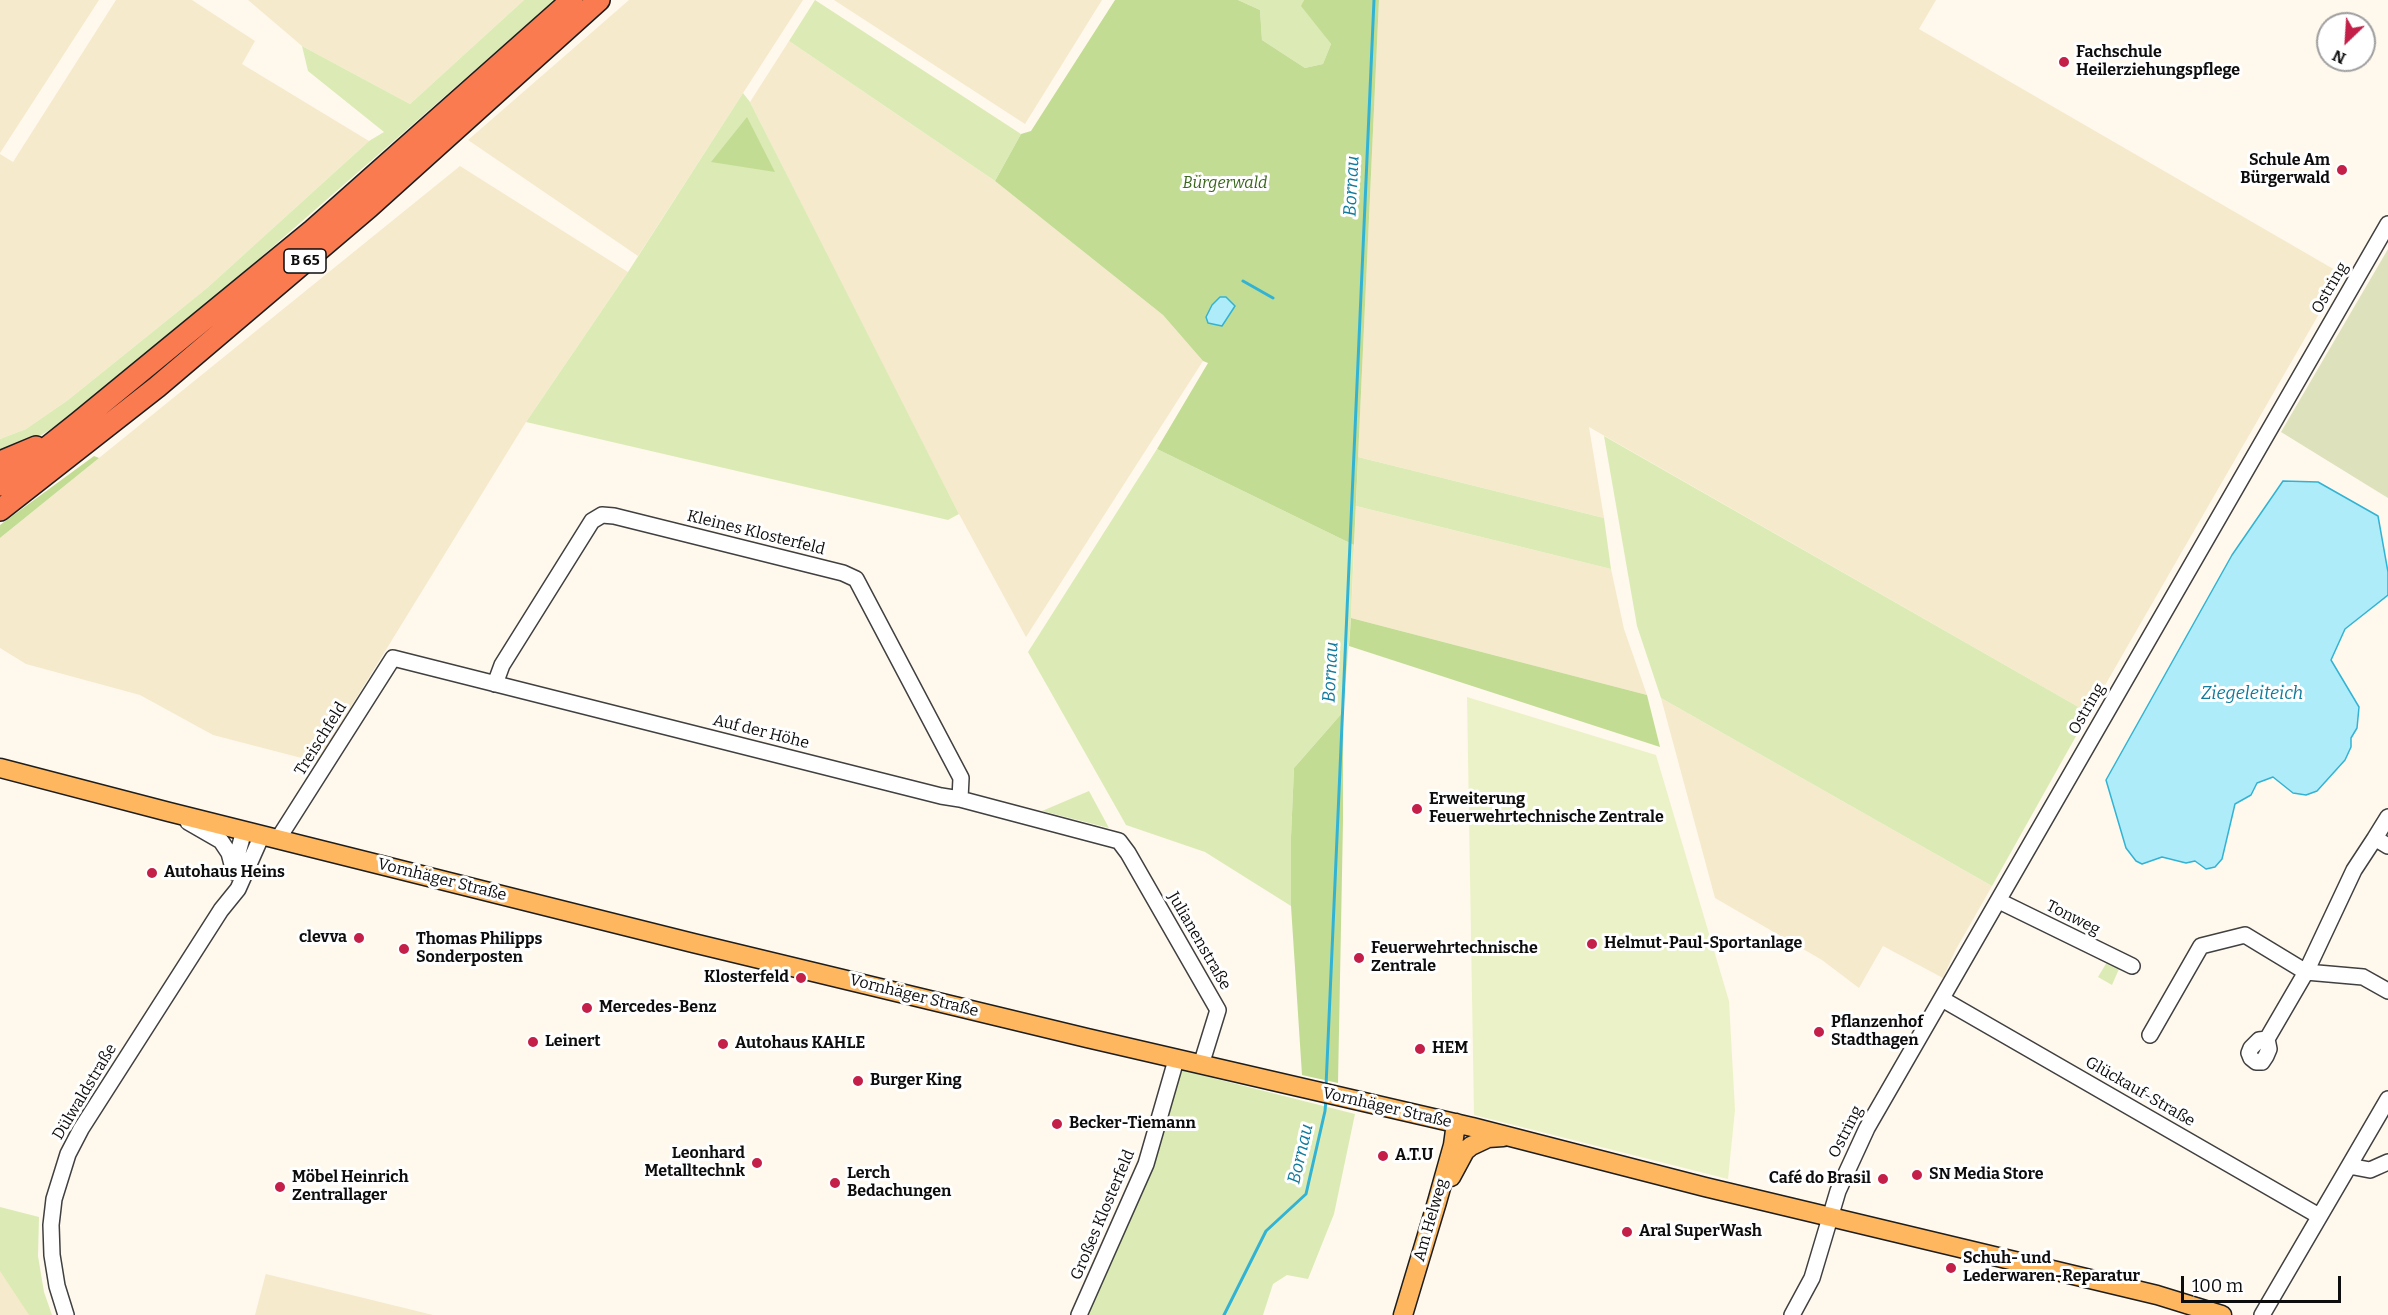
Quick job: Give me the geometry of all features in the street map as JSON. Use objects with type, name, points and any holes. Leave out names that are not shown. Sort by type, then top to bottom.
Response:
[{"type":"highway","name":"B 65","points":[[0,485],[312,230],[572,0]]},
{"type":"highway","name":"B 65","points":[[0,510],[184,365],[369,207],[599,0]]},
{"type":"highway","name":"B 65","points":[[0,462],[30,450],[78,423]]},
{"type":"main road","name":"Vornhäger Straße","points":[[0,768],[671,937],[1176,1060],[1456,1123],[1830,1218],[2157,1295],[2222,1315]]},
{"type":"main road","name":"Am Helweg","points":[[1403,1315],[1453,1145],[1456,1123]]},
{"type":"main road","points":[[1437,1202],[1465,1151],[1488,1138],[1511,1137]]},
{"type":"street","name":"Ostring","points":[[1830,1218],[1838,1191],[1867,1128],[2388,224]]},
{"type":"street","name":"Kleines Klosterfeld","points":[[495,684],[502,665],[592,521],[602,515],[614,516],[843,573],[856,579],[961,778],[960,799]]},
{"type":"street","name":"Auf der Höhe","points":[[393,658],[960,799],[1119,841]]},
{"type":"street","name":"Treischfeld","points":[[270,837],[393,658]]},
{"type":"street","points":[[169,812],[213,834],[221,841],[229,853],[234,872]]},
{"type":"street","points":[[2267,1039],[2306,972],[2350,878],[2381,842],[2388,817]]},
{"type":"street","name":"Dülwaldstraße","points":[[221,910],[234,872],[244,830]]},
{"type":"street","name":"Dülwaldstraße","points":[[66,1315],[55,1276],[51,1225],[54,1199],[68,1154],[81,1129],[270,837]]},
{"type":"street","name":"Julianenstraße","points":[[1119,841],[1218,1011],[1201,1065]]},
{"type":"street","name":"Tonweg","points":[[1999,901],[2132,966]]},
{"type":"street","points":[[2150,1035],[2201,946],[2245,935],[2306,972],[2363,977],[2388,991]]},
{"type":"street","name":"Glückauf-Straße","points":[[1942,999],[2319,1216]]},
{"type":"street","name":"Großes Klosterfeld","points":[[1079,1315],[1146,1164],[1176,1060]]},
{"type":"street","points":[[2262,1315],[2388,1099]]},
{"type":"street","points":[[2349,1166],[2370,1170],[2387,1163]]},
{"type":"street","points":[[1792,1315],[1812,1278],[1830,1218]]},
{"type":"shaded area","points":[[0,0],[99,0],[0,153]]},
{"type":"shaded area","points":[[116,0],[192,0],[255,41],[242,64],[369,141],[207,288],[68,400],[26,429],[0,439],[0,154],[13,162]]},
{"type":"shaded area","points":[[248,0],[524,0],[410,104],[302,46]]},
{"type":"shaded area","points":[[629,0],[803,0],[638,256],[468,140]]},
{"type":"shaded area","points":[[834,0],[1102,0],[1025,124]]},
{"type":"shaded area","points":[[1379,0],[1936,0],[1919,29],[2342,274],[2089,713],[1589,427],[1604,518],[1358,457]]},
{"type":"shaded area","points":[[789,41],[995,181],[1163,315],[1203,361],[1026,637],[959,514],[750,102]]},
{"type":"shaded area","points":[[460,166],[628,272],[526,422],[317,762],[213,735],[140,695],[26,664],[0,648],[0,538]]},
{"type":"shaded area","points":[[1356,506],[1611,569],[1624,629],[1647,695],[1351,618]]},
{"type":"shaded area","points":[[1661,698],[1992,886],[1955,951],[1943,978],[1883,946],[1859,988],[1822,960],[1715,898]]},
{"type":"shaded area","points":[[0,1268],[30,1315],[0,1315]]},
{"type":"shaded area","points":[[266,1274],[433,1315],[255,1315]]},
{"type":"green space","points":[[524,0],[555,0],[181,327],[64,421],[27,444],[0,455],[0,439],[26,429],[68,400],[207,288],[369,141],[384,132],[308,71],[302,46],[410,104]]},
{"type":"green space","points":[[815,0],[1021,134],[995,181],[789,41]]},
{"type":"green space","name":"Bürgerwald","points":[[1115,0],[1238,0],[1260,10],[1262,40],[1305,68],[1323,64],[1331,44],[1301,6],[1304,0],[1379,0],[1354,545],[1157,449],[1208,363],[1203,361],[1163,315],[995,181],[1021,134],[1031,131]]},
{"type":"green space","points":[[1238,0],[1304,0],[1302,6],[1331,44],[1323,64],[1305,68],[1262,40],[1260,10]]},
{"type":"green space","points":[[743,93],[750,102],[959,514],[948,520],[526,422],[628,272]]},
{"type":"green space","points":[[747,117],[775,172],[711,162]]},
{"type":"green space","points":[[2388,249],[2388,498],[2281,432]]},
{"type":"green space","points":[[1604,436],[2089,713],[1992,886],[1661,698],[1637,626]]},
{"type":"green space","points":[[1157,449],[1354,545],[1351,618],[1343,712],[1294,768],[1291,906],[1205,852],[1126,825],[1028,652]]},
{"type":"green space","points":[[94,456],[99,458],[0,538],[0,525]]},
{"type":"green space","points":[[1358,457],[1604,518],[1611,569],[1356,506]]},
{"type":"green space","points":[[1351,618],[1647,695],[1660,747],[1349,646]]},
{"type":"green space","name":"Helmut-Paul-Sportanlage","points":[[1467,697],[1656,755],[1729,1001],[1735,1110],[1728,1179],[1474,1115]]},
{"type":"green space","points":[[1343,712],[1338,1083],[1302,1075],[1291,906],[1291,837],[1294,768]]},
{"type":"green space","points":[[1089,791],[1109,828],[1042,811]]},
{"type":"green space","points":[[2107,962],[2119,969],[2112,985],[2098,977]]},
{"type":"green space","points":[[1181,1070],[1355,1114],[1334,1214],[1308,1279],[1287,1275],[1273,1284],[1263,1315],[1085,1315],[1153,1157]]},
{"type":"green space","points":[[0,1207],[39,1217],[38,1256],[44,1292],[52,1315],[29,1315],[0,1271]]},
{"type":"water","points":[[1220,297],[1226,297],[1235,306],[1222,326],[1208,323],[1206,317],[1212,305]]},
{"type":"water","name":"Ziegeleiteich","points":[[2283,481],[2318,482],[2378,516],[2388,572],[2388,595],[2345,629],[2331,660],[2359,707],[2357,728],[2351,738],[2351,747],[2345,760],[2317,791],[2306,795],[2293,793],[2273,777],[2257,783],[2251,795],[2235,804],[2222,859],[2215,867],[2206,869],[2195,861],[2186,863],[2162,857],[2142,864],[2136,861],[2126,848],[2106,780],[2232,555]]},
{"type":"waterway","name":"Bornau","points":[[1326,1086],[1374,0]]},
{"type":"waterway","points":[[1243,281],[1273,298]]},
{"type":"waterway","name":"Bornau","points":[[1224,1315],[1266,1231],[1306,1194],[1326,1099]]},
{"type":"place","name":"Fachschule Heilerziehungspflege","points":[[2064,62]]},
{"type":"place","name":"Schule Am Bürgerwald","points":[[2342,170]]},
{"type":"place","name":"Erweiterung Feuerwehrtechnische Zentrale","points":[[1417,809]]},
{"type":"place","name":"Autohaus Heins","points":[[152,873]]},
{"type":"place","name":"clevva","points":[[359,938]]},
{"type":"place","name":"Helmut-Paul-Sportanlage","points":[[1592,944]]},
{"type":"place","name":"Thomas Philipps Sonderposten","points":[[404,949]]},
{"type":"place","name":"Feuerwehrtechnische Zentrale","points":[[1359,958]]},
{"type":"place","name":"Klosterfeld","points":[[801,978]]},
{"type":"place","name":"Mercedes-Benz","points":[[587,1008]]},
{"type":"place","name":"Pflanzenhof Stadthagen","points":[[1819,1032]]},
{"type":"place","name":"Leinert","points":[[533,1042]]},
{"type":"place","name":"Autohaus KAHLE","points":[[723,1044]]},
{"type":"place","name":"HEM","points":[[1420,1049]]},
{"type":"place","name":"Burger King","points":[[858,1081]]},
{"type":"place","name":"Becker-Tiemann","points":[[1057,1124]]},
{"type":"place","name":"A.T.U","points":[[1383,1156]]},
{"type":"place","name":"Leonhard Metalltechnk","points":[[757,1163]]},
{"type":"place","name":"SN Media Store","points":[[1917,1175]]},
{"type":"place","name":"Café do Brasil","points":[[1883,1179]]},
{"type":"place","name":"Lerch Bedachungen","points":[[835,1183]]},
{"type":"place","name":"Möbel Heinrich Zentrallager","points":[[280,1187]]},
{"type":"place","name":"Aral SuperWash","points":[[1627,1232]]},
{"type":"place","name":"Schuh- und Lederwaren-Reparatur","points":[[1951,1268]]}]
